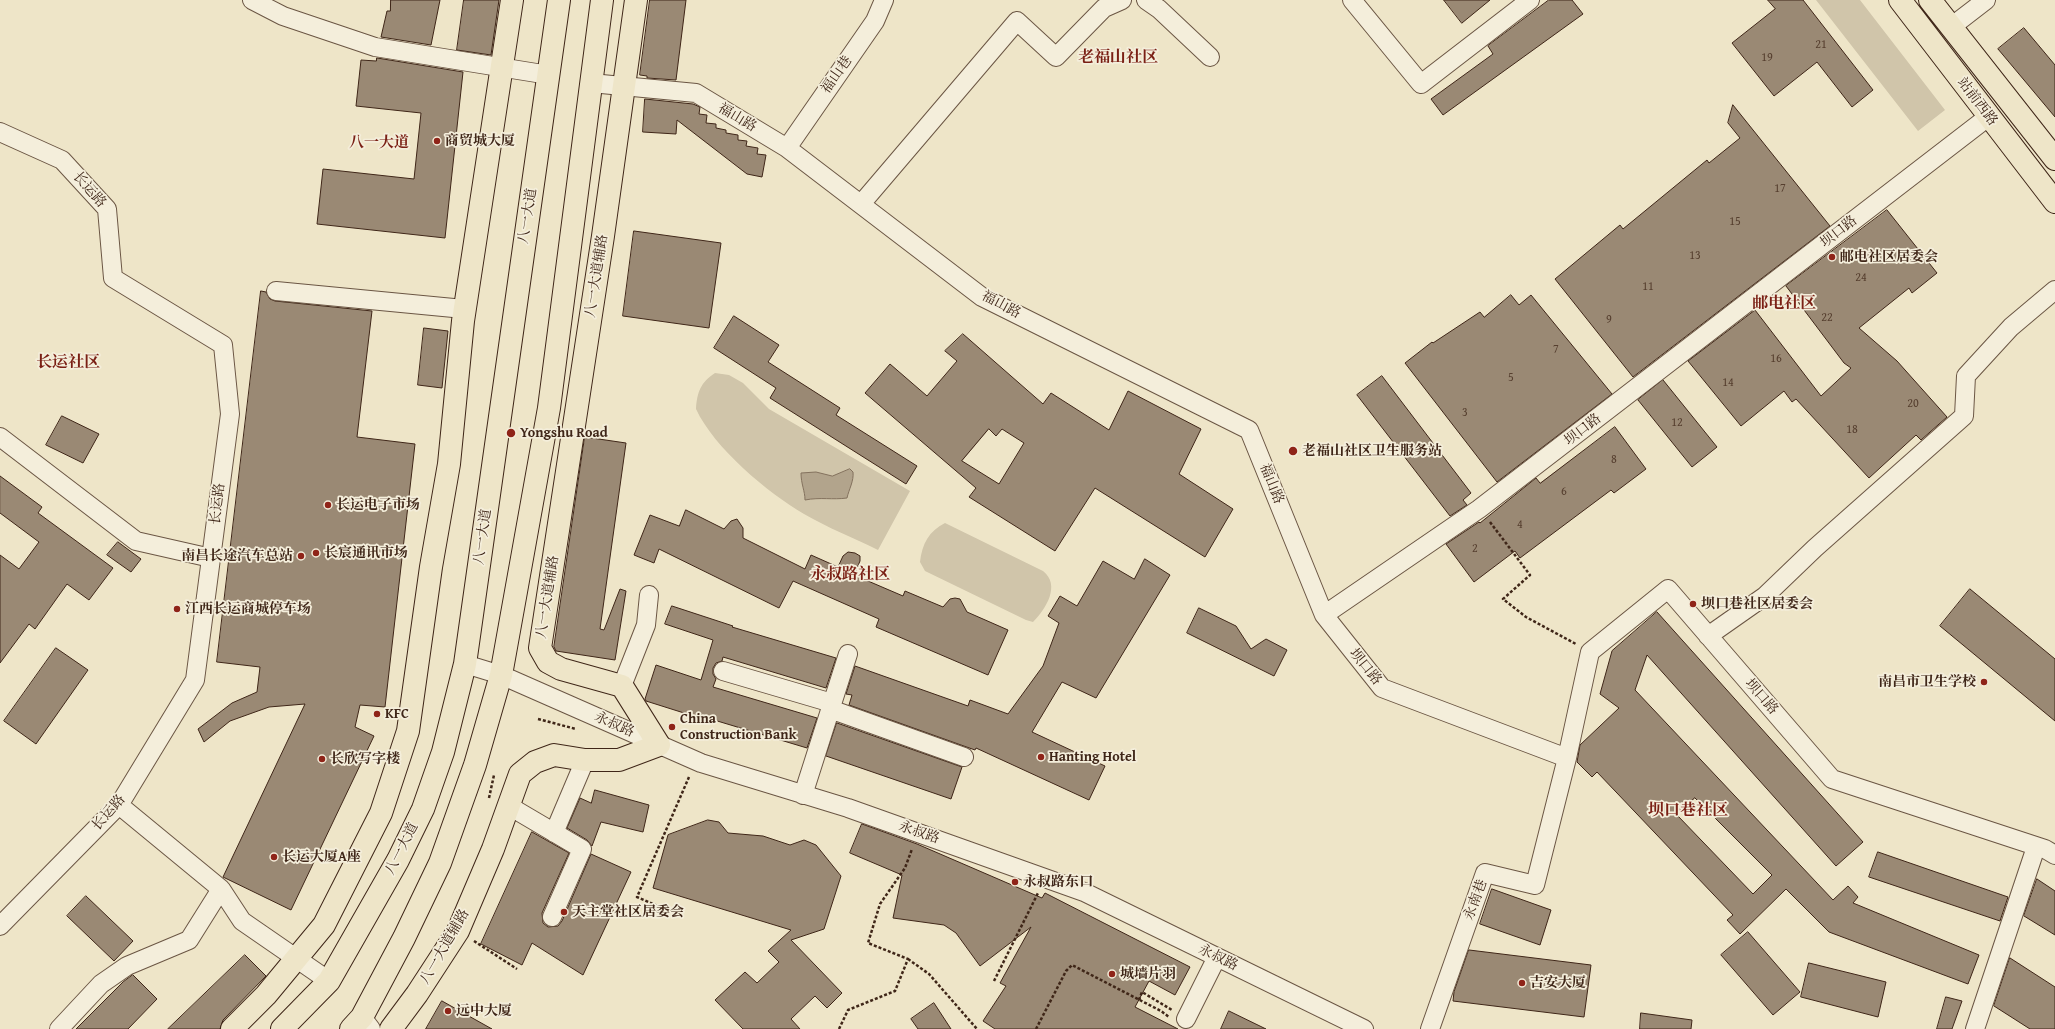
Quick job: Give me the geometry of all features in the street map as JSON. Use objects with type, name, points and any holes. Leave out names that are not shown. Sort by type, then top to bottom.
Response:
[{"type":"main road","points":[[232,1029],[266,995],[324,925],[381,813],[408,731],[431,567],[449,464],[464,309],[512,0]]},
{"type":"main road","name":"八一大道","points":[[282,1029],[329,981],[398,860],[423,809],[443,752],[464,664],[559,0]]},
{"type":"main road","points":[[361,1025],[440,862],[475,765],[501,675],[549,408],[602,0]]},
{"type":"main road","name":"八一大道辅路","points":[[622,686],[561,669],[548,662],[540,648],[604,236],[636,0]]},
{"type":"main road","name":"站前西路","points":[[1900,0],[1988,117],[2055,202]]},
{"type":"main road","name":"站前西路","points":[[1930,0],[2055,159]]},
{"type":"main road","points":[[622,686],[659,745]]},
{"type":"main road","name":"八一大道辅路","points":[[391,1029],[417,994],[458,931],[493,849],[520,774],[536,762],[554,755],[585,760],[619,760],[659,745]]},
{"type":"street","points":[[252,0],[283,16],[375,47],[549,75]]},
{"type":"street","name":"福山巷","points":[[787,148],[875,21],[884,0]]},
{"type":"street","points":[[861,204],[1016,21],[1056,57],[1104,8],[1122,0]]},
{"type":"street","points":[[1146,0],[1159,9],[1210,56]]},
{"type":"street","points":[[1352,0],[1421,84],[1530,0]]},
{"type":"street","points":[[1951,28],[1986,0]]},
{"type":"street","name":"福山路","points":[[591,83],[696,93],[787,148],[982,297],[1249,430],[1324,615]]},
{"type":"street","name":"坝口路","points":[[1567,758],[1382,688],[1324,615],[1479,509],[1988,117]]},
{"type":"street","name":"长运路","points":[[0,132],[62,160],[107,209],[113,278],[223,344],[230,414],[195,680],[119,805],[0,926]]},
{"type":"street","points":[[1708,636],[1765,596],[1815,548],[1964,416],[1966,376],[2012,327],[2055,290]]},
{"type":"street","points":[[276,291],[464,309]]},
{"type":"street","points":[[0,437],[136,541],[211,558]]},
{"type":"street","name":"坝口路","points":[[1590,652],[1668,589],[1832,779],[2036,847],[2055,855]]},
{"type":"street","points":[[622,686],[646,625],[649,595]]},
{"type":"street","points":[[1567,758],[1590,652]]},
{"type":"street","points":[[803,794],[848,654]]},
{"type":"street","name":"永叔路","points":[[464,664],[501,675],[696,760],[918,833],[1084,892],[1364,1029]]},
{"type":"street","points":[[723,671],[831,706],[964,757]]},
{"type":"street","name":"永南巷","points":[[1430,1029],[1485,873],[1535,885],[1567,758]]},
{"type":"street","points":[[554,833],[585,760]]},
{"type":"street","points":[[119,805],[221,889],[242,921],[329,981]]},
{"type":"street","points":[[509,806],[582,849],[552,917]]},
{"type":"street","points":[[1975,1029],[2036,847]]},
{"type":"street","points":[[59,1029],[101,984],[127,966],[189,940],[221,889]]},
{"type":"street","points":[[1179,1019],[1217,957]]},
{"type":"path","points":[[1479,509],[1530,575],[1503,599],[1526,617],[1590,652]]},
{"type":"path","points":[[672,912],[637,897],[696,760]]},
{"type":"path","points":[[918,833],[905,868],[880,904],[868,943],[908,959],[929,974],[977,1029]]},
{"type":"path","points":[[994,981],[1045,878]]},
{"type":"path","points":[[458,931],[517,969]]},
{"type":"path","points":[[839,1029],[848,1010],[895,991],[908,959]]},
{"type":"path","points":[[1036,1029],[1066,971],[1072,965],[1179,1019]]},
{"type":"path","points":[[1139,1000],[1142,992],[1179,1019]]},
{"type":"shaded area","points":[[1816,0],[1860,0],[1945,110],[1918,131]]},
{"type":"shaded area","points":[[715,373],[729,375],[743,383],[769,409],[910,491],[878,550],[822,524],[790,505],[774,494],[743,468],[715,439],[704,424],[696,409],[697,397],[703,384]]},
{"type":"shaded area","points":[[850,469],[853,472],[853,475],[847,498],[805,500],[801,473],[816,472],[832,476]]},
{"type":"shaded area","points":[[945,523],[1043,571],[1051,583],[1050,597],[1043,611],[1033,622],[925,571],[920,562],[922,549],[931,534],[939,526]]},
{"type":"building","points":[[391,0],[440,0],[431,45],[381,37],[387,11],[390,11]]},
{"type":"building","points":[[464,0],[499,0],[491,55],[457,50]]},
{"type":"building","points":[[650,0],[686,0],[676,80],[647,78],[647,76],[640,75]]},
{"type":"building","points":[[1444,0],[1490,0],[1462,23]]},
{"type":"building","points":[[1549,0],[1572,0],[1583,14],[1443,115],[1431,99],[1493,54],[1488,46]]},
{"type":"building","points":[[1768,0],[1803,0],[1873,90],[1852,107],[1817,62],[1774,96],[1732,43],[1775,9]]},
{"type":"building","points":[[2024,28],[2055,65],[2055,117],[1998,49]]},
{"type":"building","name":"商贸城大厦","points":[[377,58],[463,72],[445,238],[317,224],[323,169],[414,179],[421,113],[356,106],[361,60],[376,61]]},
{"type":"building","points":[[645,99],[693,104],[700,107],[699,114],[707,115],[706,123],[716,124],[716,128],[726,130],[726,133],[738,135],[738,140],[747,141],[746,146],[758,148],[757,154],[766,155],[762,177],[747,174],[677,120],[676,134],[643,132]]},
{"type":"building","points":[[1733,105],[1830,226],[1633,377],[1555,279],[1620,225],[1623,229],[1707,160],[1709,163],[1740,138],[1728,123]]},
{"type":"building","points":[[1887,210],[1937,273],[1912,293],[1909,288],[1859,328],[1897,361],[1947,417],[1921,440],[1916,435],[1869,478],[1796,399],[1792,402],[1784,391],[1741,426],[1688,361],[1755,310],[1821,396],[1851,368],[1844,363],[1786,286]]},
{"type":"building","points":[[634,231],[721,243],[709,328],[623,316]]},
{"type":"building","name":"长宸通讯市场","points":[[261,291],[266,292],[270,299],[275,301],[372,311],[357,437],[415,444],[385,707],[360,705],[355,727],[374,736],[291,910],[223,877],[305,704],[269,707],[230,721],[204,742],[198,729],[232,703],[257,692],[260,667],[217,662]]},
{"type":"building","points":[[1511,295],[1519,305],[1531,295],[1612,394],[1497,482],[1405,363],[1432,342],[1433,343],[1480,312],[1484,317]]},
{"type":"building","points":[[734,316],[779,345],[768,362],[840,408],[836,415],[917,466],[906,484],[770,398],[776,388],[714,348]]},
{"type":"building","points":[[424,328],[448,331],[442,388],[418,385]]},
{"type":"building","points":[[963,334],[1043,404],[1051,393],[1109,430],[1128,391],[1201,429],[1179,474],[1233,509],[1205,557],[1095,488],[1055,551],[969,497],[976,488],[865,393],[890,364],[927,396],[957,361],[945,351]],"holes":[[[989,429],[996,436],[1002,429],[1024,443],[999,484],[962,461]]]},
{"type":"building","points":[[1382,376],[1471,493],[1463,500],[1467,505],[1450,516],[1357,395]]},
{"type":"building","points":[[1663,380],[1717,447],[1692,467],[1638,400]]},
{"type":"building","points":[[62,416],[99,434],[83,463],[46,445]]},
{"type":"building","points":[[1615,427],[1646,469],[1614,493],[1611,490],[1520,558],[1515,551],[1474,582],[1446,544],[1479,522],[1480,523],[1536,478],[1540,483]]},
{"type":"building","points":[[585,437],[626,443],[600,629],[604,630],[620,589],[626,591],[615,660],[556,651],[554,647]]},
{"type":"building","points":[[0,476],[42,507],[38,513],[113,568],[89,600],[67,584],[35,629],[29,624],[0,663],[0,555],[19,569],[39,542],[0,513]]},
{"type":"building","points":[[686,510],[724,529],[731,521],[737,519],[743,528],[743,538],[805,569],[811,555],[838,567],[843,556],[848,552],[855,553],[860,556],[860,561],[854,575],[903,596],[905,591],[943,607],[950,599],[960,599],[967,612],[1008,630],[988,675],[876,627],[879,619],[793,581],[779,608],[659,549],[654,563],[634,555],[650,515],[679,526]]},
{"type":"building","points":[[118,542],[141,559],[131,572],[107,555]]},
{"type":"building","points":[[1145,559],[1170,575],[1096,698],[1062,682],[1032,732],[1105,766],[1089,800],[976,748],[975,750],[849,705],[852,695],[846,694],[855,666],[968,706],[970,700],[1008,714],[1043,666],[1059,623],[1048,616],[1060,596],[1077,606],[1103,561],[1134,579]]},
{"type":"building","points":[[1970,589],[2055,659],[2055,721],[1940,626]]},
{"type":"building","points":[[672,606],[733,626],[732,627],[836,658],[826,688],[723,657],[722,661],[716,663],[713,668],[713,674],[716,679],[713,687],[817,718],[807,748],[704,717],[703,719],[646,701],[645,699],[656,665],[701,680],[713,640],[665,624]]},
{"type":"building","points":[[1199,608],[1236,626],[1251,649],[1266,639],[1287,650],[1274,676],[1187,633]]},
{"type":"building","points":[[1657,612],[1863,842],[1836,866],[1647,655],[1635,690],[1833,900],[1848,886],[1858,897],[1853,903],[1979,955],[1968,984],[1829,932],[1786,889],[1740,934],[1727,920],[1733,915],[1597,772],[1592,777],[1577,762],[1580,745],[1619,708],[1600,694],[1612,651]],"holes":[[[1695,798],[1772,875],[1753,894],[1677,815]]]},
{"type":"building","points":[[56,648],[88,670],[36,744],[4,721]]},
{"type":"building","points":[[837,723],[962,767],[951,799],[826,756]]},
{"type":"building","points":[[595,790],[649,805],[643,832],[601,822],[592,846],[587,840],[567,828],[580,798],[591,803]]},
{"type":"building","points":[[708,820],[719,822],[728,833],[763,836],[790,845],[804,840],[816,845],[841,876],[824,929],[791,940],[842,993],[827,1008],[815,996],[791,1019],[800,1029],[743,1029],[715,1000],[745,972],[757,983],[779,962],[768,951],[791,930],[653,888],[668,835]]},
{"type":"building","points":[[862,824],[917,844],[1042,898],[1045,893],[1190,967],[1175,995],[1149,981],[1135,1007],[1178,1029],[995,1029],[983,1021],[1006,986],[1000,983],[1031,927],[980,966],[956,933],[944,925],[893,918],[902,875],[850,853]]},
{"type":"building","points":[[532,832],[569,853],[542,913],[543,923],[548,927],[558,926],[562,921],[591,854],[631,872],[583,975],[532,943],[522,965],[481,944]]},
{"type":"building","points":[[1878,852],[2008,897],[2000,921],[1869,877]]},
{"type":"building","points":[[2037,879],[2055,891],[2055,935],[2024,916]]},
{"type":"building","points":[[1492,889],[1551,910],[1540,945],[1480,924]]},
{"type":"building","points":[[86,896],[133,941],[114,961],[67,916]]},
{"type":"building","points":[[1748,932],[1800,992],[1773,1015],[1721,955]]},
{"type":"building","name":"吉安大厦","points":[[1469,950],[1591,965],[1584,1017],[1453,1001],[1454,992]]},
{"type":"building","points":[[245,955],[266,976],[223,1020],[220,1029],[168,1029]]},
{"type":"building","points":[[2010,958],[2055,987],[2055,1029],[2030,1029],[1994,1006]]},
{"type":"building","points":[[1809,963],[1886,982],[1878,1017],[1801,997]]},
{"type":"building","points":[[133,975],[157,999],[128,1029],[76,1029],[123,982]]},
{"type":"building","points":[[1946,997],[1962,1001],[1952,1029],[1937,1029]]},
{"type":"building","name":"远中大厦","points":[[442,1001],[492,1029],[426,1029]]},
{"type":"building","points":[[934,1003],[951,1029],[918,1029],[911,1019]]},
{"type":"building","points":[[1229,1011],[1266,1029],[1221,1029]]},
{"type":"building","points":[[1641,1013],[1692,1020],[1691,1029],[1640,1029]]},
{"type":"place","name":"商贸城大厦","points":[[437,141]]},
{"type":"place","name":"邮电社区居委会","points":[[1832,257]]},
{"type":"place","name":"Yongshu Road","points":[[511,433]]},
{"type":"place","name":"老福山社区卫生服务站","points":[[1293,451]]},
{"type":"place","name":"长运电子市场","points":[[328,505]]},
{"type":"place","name":"长宸通讯市场","points":[[316,553]]},
{"type":"place","name":"南昌长途汽车总站","points":[[301,556]]},
{"type":"place","name":"坝口巷社区居委会","points":[[1693,604]]},
{"type":"place","name":"江西长运商城停车场","points":[[177,609]]},
{"type":"place","name":"南昌市卫生学校","points":[[1984,682]]},
{"type":"place","name":"KFC","points":[[377,714]]},
{"type":"place","name":"China Construction Bank","points":[[672,727]]},
{"type":"place","name":"Hanting Hotel","points":[[1041,757]]},
{"type":"place","name":"长欣写字楼","points":[[322,759]]},
{"type":"place","name":"长运大厦A座","points":[[274,857]]},
{"type":"place","name":"永叔路东口","points":[[1015,882]]},
{"type":"place","name":"天主堂社区居委会","points":[[564,912]]},
{"type":"place","name":"城墙片羽","points":[[1112,974]]},
{"type":"place","name":"吉安大厦","points":[[1522,983]]},
{"type":"place","name":"远中大厦","points":[[448,1011]]},
{"type":"district","name":"老福山社区","points":[[1118,58]]},
{"type":"district","name":"八一大道","points":[[379,143]]},
{"type":"district","name":"邮电社区","points":[[1784,304]]},
{"type":"district","name":"长运社区","points":[[68,363]]},
{"type":"district","name":"永叔路社区","points":[[850,575]]},
{"type":"district","name":"坝口巷社区","points":[[1688,811]]}]
